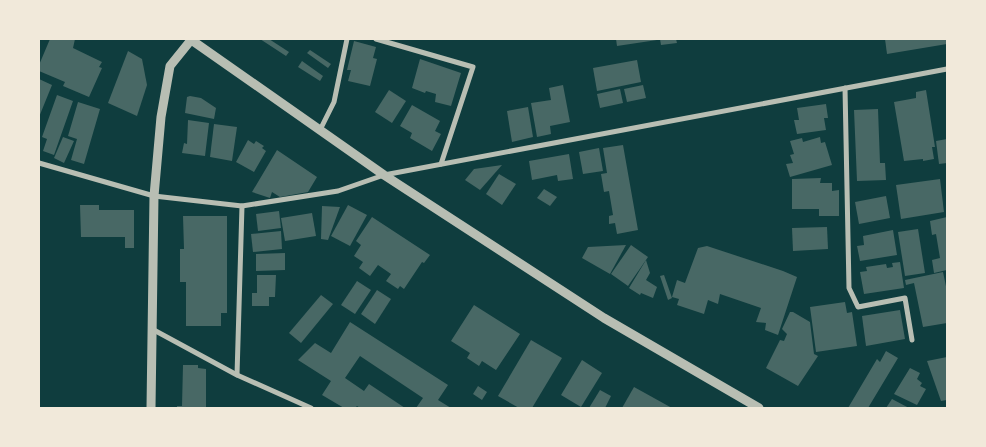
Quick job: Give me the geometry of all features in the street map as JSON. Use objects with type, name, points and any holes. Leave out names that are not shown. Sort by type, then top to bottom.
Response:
[{"type":"street","points":[[151,408],[154,196],[161,117],[170,66],[190,39],[384,175],[604,318],[759,408]]},
{"type":"street","points":[[320,130],[334,102],[347,39]]},
{"type":"street","points":[[376,39],[473,68],[441,164]]},
{"type":"street","points":[[39,163],[154,196],[242,206],[338,191],[384,175],[947,69]]},
{"type":"street","points":[[845,88],[849,288],[858,307],[905,298],[912,340]]},
{"type":"street","points":[[237,375],[242,206]]},
{"type":"street","points":[[152,328],[237,375],[311,408]]},
{"type":"building","points":[[50,39],[75,39],[73,48],[102,62],[99,67],[102,68],[89,97],[63,86],[65,82],[39,71],[39,65]]},
{"type":"building","points":[[260,39],[269,39],[289,52],[286,56]]},
{"type":"building","points":[[616,39],[657,39],[657,40],[617,46]]},
{"type":"building","points":[[660,39],[676,39],[677,43],[661,45]]},
{"type":"building","points":[[885,39],[947,39],[947,44],[887,54]]},
{"type":"building","points":[[354,41],[376,47],[373,58],[377,59],[370,86],[348,81],[351,70],[347,70]]},
{"type":"building","points":[[310,50],[331,64],[328,68],[307,53]]},
{"type":"building","points":[[128,51],[142,59],[147,85],[137,116],[108,103]]},
{"type":"building","points":[[420,59],[461,73],[451,106],[435,102],[436,94],[426,91],[425,93],[412,88]]},
{"type":"building","points":[[637,60],[641,82],[597,91],[593,68]]},
{"type":"building","points":[[302,61],[323,76],[320,81],[298,67]]},
{"type":"building","points":[[39,79],[52,85],[39,117]]},
{"type":"building","points":[[563,85],[570,122],[550,126],[551,134],[537,137],[531,103],[551,100],[549,88]]},
{"type":"building","points":[[643,85],[646,98],[627,102],[624,89]]},
{"type":"building","points":[[620,89],[623,103],[600,108],[597,94]]},
{"type":"building","points":[[389,90],[406,101],[392,123],[375,112]]},
{"type":"building","points":[[926,90],[935,147],[932,147],[934,159],[904,161],[894,102],[916,98],[916,92]]},
{"type":"building","points":[[57,95],[73,101],[54,155],[43,151],[47,139],[42,137]]},
{"type":"building","points":[[187,97],[201,98],[216,108],[214,119],[185,113]]},
{"type":"building","points":[[78,102],[100,109],[84,164],[71,160],[77,139],[68,136]]},
{"type":"building","points":[[826,104],[828,118],[824,118],[826,130],[797,134],[794,120],[799,120],[797,108]]},
{"type":"building","points":[[412,105],[440,121],[435,131],[441,134],[432,151],[410,138],[412,133],[400,126]]},
{"type":"building","points":[[528,107],[533,137],[512,142],[507,111]]},
{"type":"building","points":[[878,109],[880,163],[885,163],[886,180],[857,181],[854,110]]},
{"type":"building","points":[[188,120],[209,123],[205,156],[182,153],[184,143],[187,144]]},
{"type":"building","points":[[214,124],[237,127],[232,161],[210,157]]},
{"type":"building","points":[[63,137],[74,141],[64,163],[54,158]]},
{"type":"building","points":[[820,137],[821,143],[825,142],[832,165],[790,177],[786,164],[793,163],[790,155],[794,154],[790,141],[802,138],[803,142]]},
{"type":"building","points":[[947,139],[947,163],[939,164],[936,141]]},
{"type":"building","points":[[248,140],[254,144],[256,141],[264,146],[262,148],[266,151],[254,172],[236,162]]},
{"type":"building","points":[[623,145],[638,230],[617,234],[615,223],[609,224],[609,216],[613,215],[609,191],[604,192],[601,174],[607,173],[603,148]]},
{"type":"building","points":[[599,148],[603,171],[583,174],[579,152]]},
{"type":"building","points":[[277,150],[317,177],[308,192],[280,197],[272,192],[270,198],[252,192]]},
{"type":"building","points":[[569,154],[573,179],[558,181],[557,175],[532,180],[529,161]]},
{"type":"building","points":[[502,165],[480,190],[465,180],[474,169]]},
{"type":"building","points":[[499,174],[516,184],[502,205],[486,194]]},
{"type":"building","points":[[821,178],[820,183],[832,183],[832,191],[839,190],[839,216],[819,216],[819,209],[792,209],[792,179]]},
{"type":"building","points":[[940,179],[944,212],[901,219],[896,185]]},
{"type":"building","points":[[544,189],[557,197],[550,206],[537,198]]},
{"type":"building","points":[[886,196],[890,218],[859,224],[855,202]]},
{"type":"building","points":[[80,205],[99,205],[99,210],[134,210],[134,248],[125,248],[125,237],[81,237]]},
{"type":"building","points":[[348,205],[367,215],[350,246],[331,236]]},
{"type":"building","points":[[322,206],[340,207],[328,240],[321,239]]},
{"type":"building","points":[[279,211],[281,228],[258,231],[256,214]]},
{"type":"building","points":[[312,213],[316,236],[285,241],[281,218]]},
{"type":"building","points":[[183,216],[227,216],[227,313],[221,313],[221,326],[186,326],[186,282],[180,282],[180,249],[184,249]]},
{"type":"building","points":[[372,217],[430,255],[424,263],[422,262],[404,289],[400,286],[398,289],[386,281],[391,274],[378,265],[370,276],[359,268],[363,262],[354,256],[361,245],[356,241]]},
{"type":"building","points":[[947,217],[947,270],[934,273],[932,260],[940,258],[936,234],[932,235],[930,221]]},
{"type":"building","points":[[827,227],[828,249],[793,251],[792,228]]},
{"type":"building","points":[[918,229],[925,273],[905,276],[898,232]]},
{"type":"building","points":[[893,230],[897,255],[860,261],[857,246],[864,245],[863,236]]},
{"type":"building","points":[[281,231],[282,249],[253,252],[251,234]]},
{"type":"building","points":[[626,245],[610,274],[582,258],[588,247]]},
{"type":"building","points":[[631,245],[648,257],[628,286],[611,274]]},
{"type":"building","points":[[707,246],[797,277],[778,335],[765,330],[766,323],[756,322],[761,308],[720,294],[718,304],[708,300],[704,314],[677,305],[679,299],[672,297],[677,280],[685,283],[698,248]]},
{"type":"building","points":[[285,253],[285,270],[256,271],[256,254]]},
{"type":"building","points":[[646,260],[650,273],[646,280],[657,287],[653,298],[641,293],[640,295],[629,288]]},
{"type":"building","points":[[900,262],[904,288],[864,294],[860,272],[867,271],[866,267],[886,264],[887,268],[893,267],[892,263]]},
{"type":"building","points":[[943,272],[947,291],[947,323],[923,327],[914,283],[906,285],[905,280]]},
{"type":"building","points":[[257,275],[276,275],[275,297],[269,297],[269,306],[252,306],[252,293],[257,293]]},
{"type":"building","points":[[664,275],[672,298],[668,300],[660,276]]},
{"type":"building","points":[[357,281],[371,290],[355,314],[341,305]]},
{"type":"building","points":[[377,290],[391,299],[375,324],[361,314]]},
{"type":"building","points":[[321,295],[333,304],[301,343],[289,333]]},
{"type":"building","points":[[845,302],[847,313],[852,312],[857,346],[816,352],[810,307]]},
{"type":"building","points":[[474,305],[520,334],[496,370],[482,361],[479,366],[467,358],[470,353],[451,341]]},
{"type":"building","points":[[900,310],[905,339],[866,346],[862,316]]},
{"type":"building","points":[[790,312],[810,322],[814,354],[818,356],[798,386],[766,368],[780,340],[784,341],[787,334],[782,329]]},
{"type":"building","points":[[350,322],[448,385],[438,400],[451,408],[416,408],[423,398],[360,356],[345,378],[364,391],[369,384],[405,408],[360,408],[357,406],[355,408],[344,408],[322,395],[331,381],[298,360],[315,343],[331,353]]},
{"type":"building","points":[[531,340],[562,358],[532,408],[519,408],[498,396]]},
{"type":"building","points":[[886,351],[898,358],[868,408],[848,408],[877,359],[880,362]]},
{"type":"building","points":[[947,357],[947,400],[941,401],[927,361]]},
{"type":"building","points":[[582,360],[602,373],[581,407],[561,395]]},
{"type":"building","points":[[183,365],[198,365],[198,368],[206,369],[206,408],[177,408],[177,406],[182,406]]},
{"type":"building","points":[[910,368],[920,373],[917,379],[922,383],[920,386],[926,389],[917,405],[894,394]]},
{"type":"building","points":[[478,386],[487,392],[482,400],[473,394]]},
{"type":"building","points":[[634,387],[672,408],[622,408]]},
{"type":"building","points":[[600,390],[611,396],[605,408],[589,408]]},
{"type":"building","points":[[892,399],[909,408],[886,408]]}]
